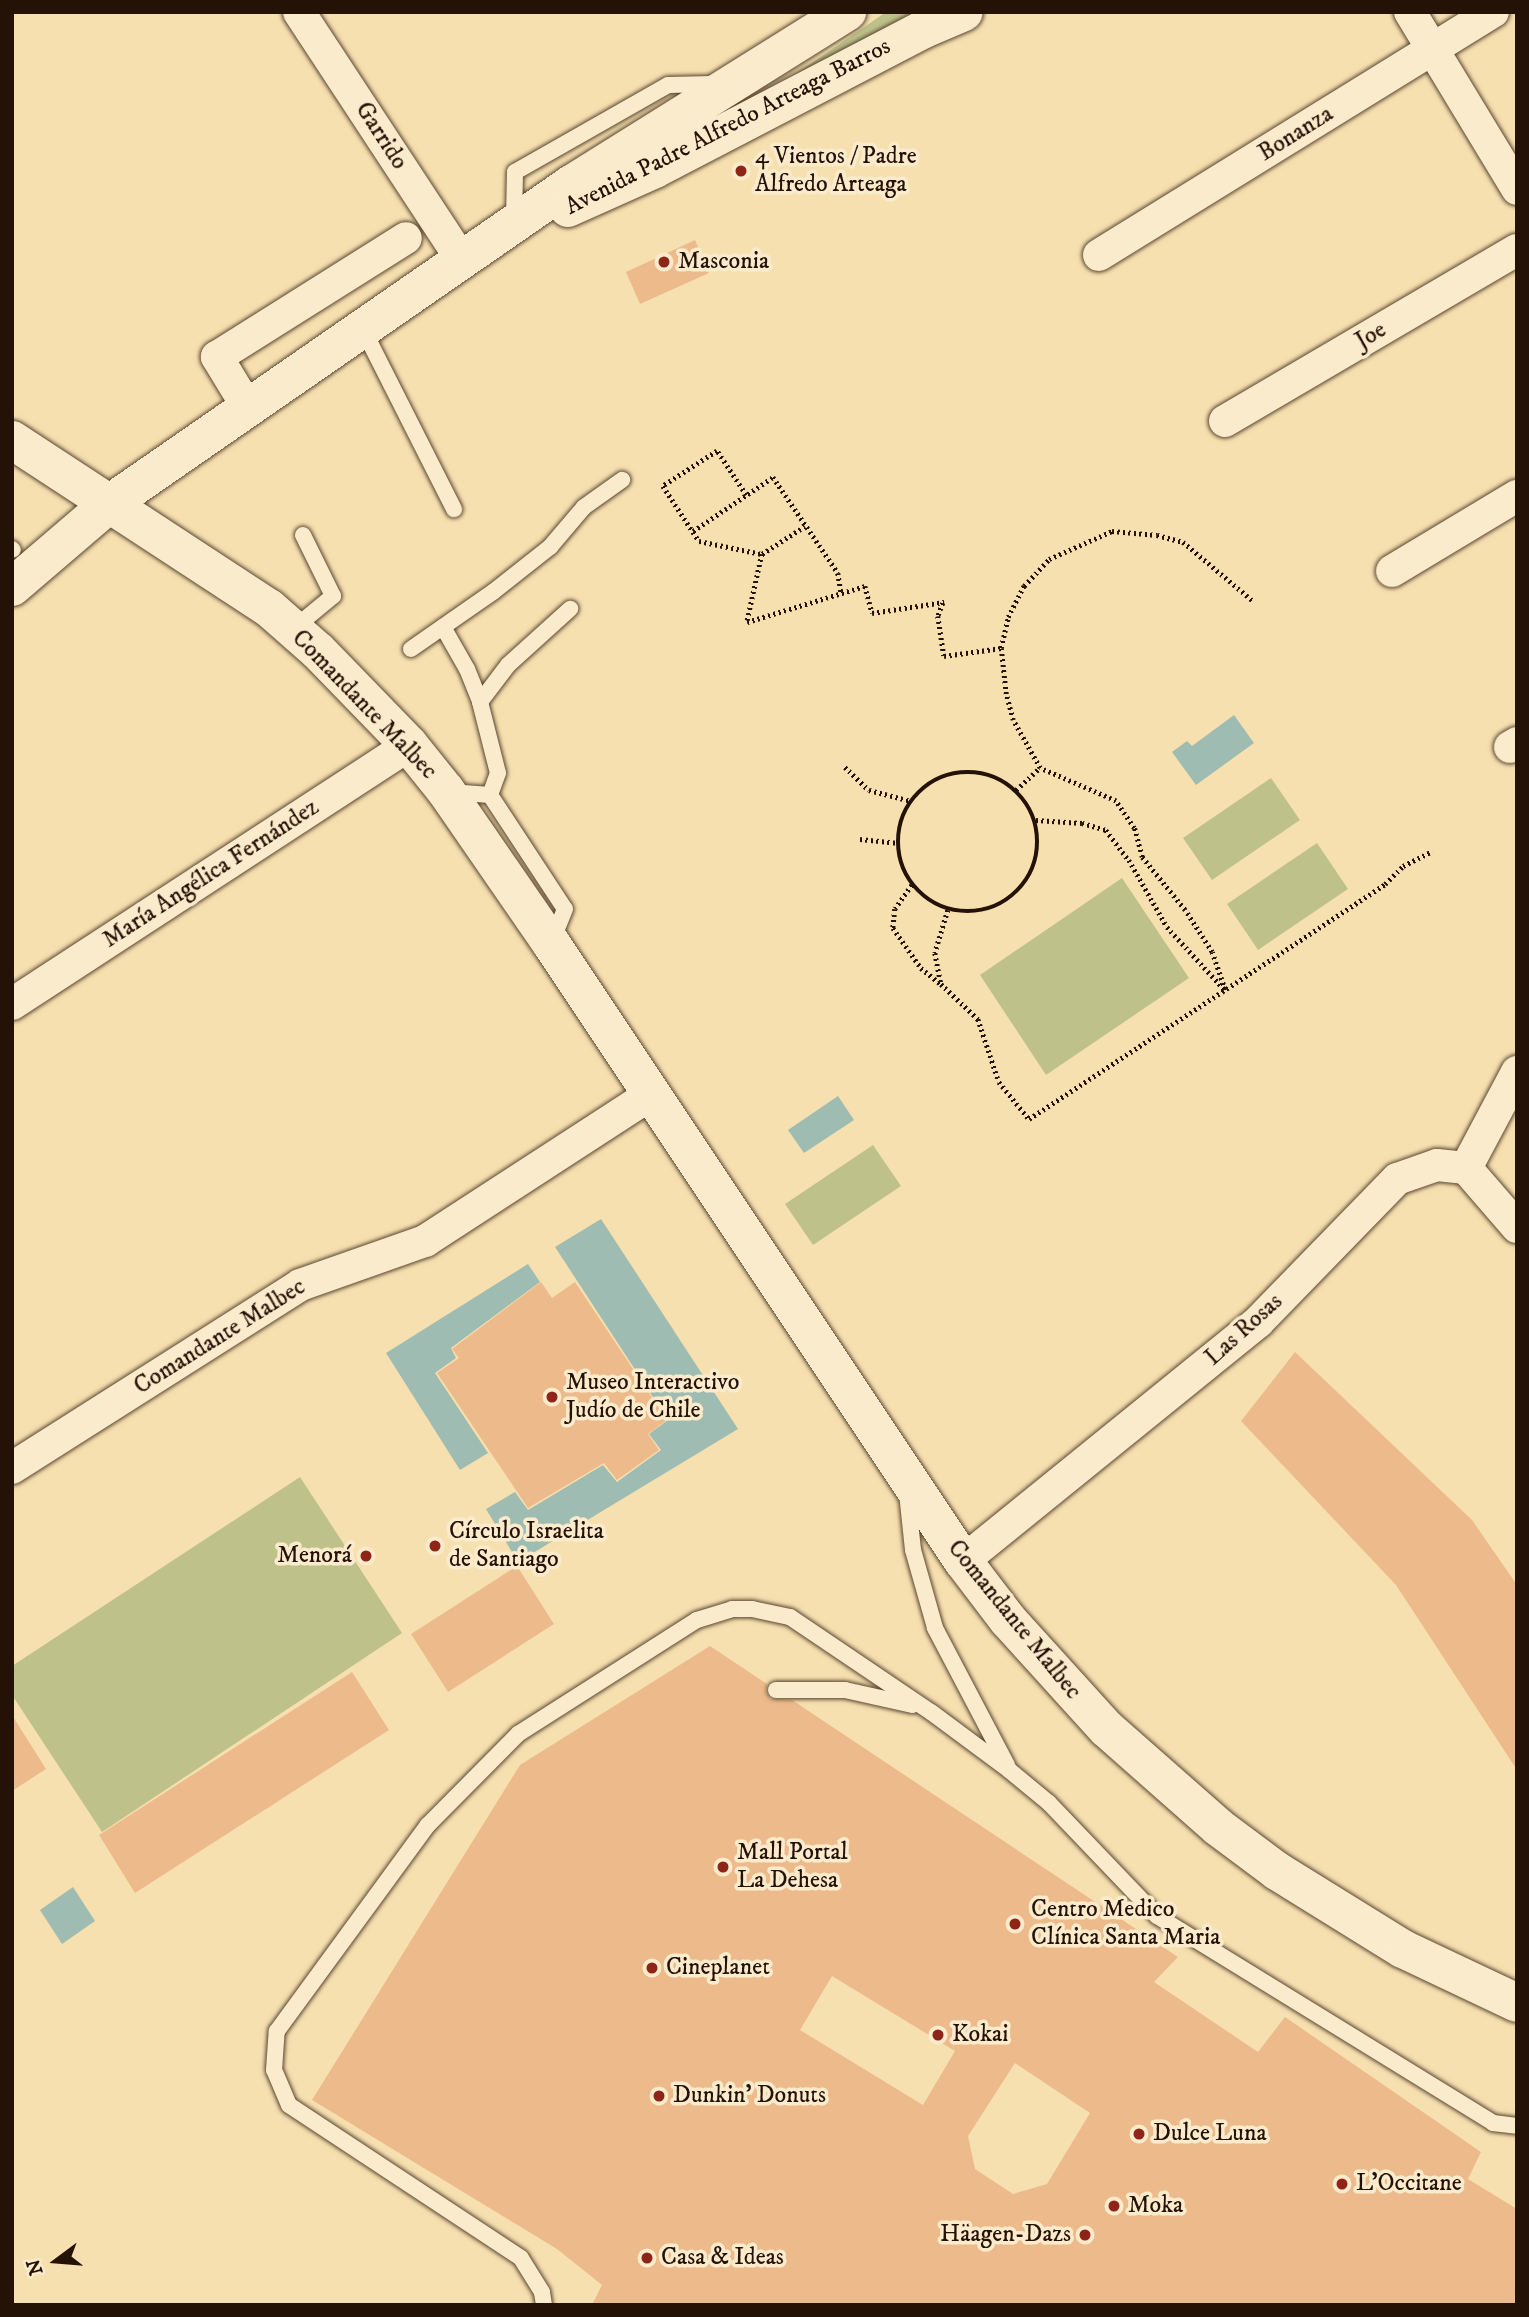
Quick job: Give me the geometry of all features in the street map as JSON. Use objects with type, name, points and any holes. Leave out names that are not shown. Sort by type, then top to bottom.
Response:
[{"type":"street","name":"Garrido","points":[[299,12],[489,241]]},
{"type":"street","name":"Avenida Padre Alfredo Arteaga Barros","points":[[12,587],[109,504],[581,177],[847,12]]},
{"type":"street","name":"Avenida Padre Alfredo Arteaga Barros","points":[[489,241],[655,169],[924,29],[964,12]]},
{"type":"street","points":[[1410,12],[1517,189]]},
{"type":"street","name":"Bonanza","points":[[1099,255],[1493,12]]},
{"type":"street","points":[[248,408],[217,357],[406,238]]},
{"type":"street","name":"Joe","points":[[1225,422],[1517,250]]},
{"type":"street","name":"Comandante Malbec","points":[[12,440],[222,575],[293,629],[318,651],[409,745],[446,791],[551,943],[963,1561],[1056,1676],[1116,1738],[1218,1827],[1339,1911],[1403,1949],[1517,2003]]},
{"type":"street","points":[[1392,571],[1517,496]]},
{"type":"street","name":"Avenida Padre Alfredo Arteaga Barros","points":[[13,550],[109,504]]},
{"type":"street","name":"María Angélica Fernández","points":[[12,1004],[409,745]]},
{"type":"street","points":[[1517,1072],[1466,1168],[1517,1227]]},
{"type":"street","name":"Comandante Malbec","points":[[12,1468],[300,1284],[425,1241],[651,1094]]},
{"type":"street","name":"Las Rosas","points":[[963,1561],[1258,1322],[1397,1179],[1437,1165],[1466,1168]]},
{"type":"lane","points":[[363,329],[454,509]]},
{"type":"lane","points":[[411,649],[494,592],[550,547],[584,507],[622,480]]},
{"type":"lane","points":[[293,629],[332,596],[303,535]]},
{"type":"lane","points":[[480,702],[508,665],[570,609]]},
{"type":"lane","points":[[443,627],[467,669],[480,702],[498,773],[490,795]]},
{"type":"lane","points":[[446,791],[490,795]]},
{"type":"lane","points":[[490,795],[565,909],[551,943]]},
{"type":"lane","points":[[905,1474],[913,1550],[935,1628],[1009,1770]]},
{"type":"lane","points":[[544,2305],[542,2292],[520,2258],[289,2105],[274,2070],[277,2031],[428,1825],[518,1734],[697,1620],[732,1609],[752,1609],[790,1617],[931,1712],[1009,1770],[1049,1803],[1157,1916],[1493,2123],[1517,2126]]},
{"type":"lane","points":[[776,1690],[845,1690],[875,1695],[931,1712]]},
{"type":"path","points":[[746,495],[717,451],[663,486],[699,541],[762,554]]},
{"type":"path","points":[[693,531],[774,477],[838,573],[841,593]]},
{"type":"path","points":[[805,526],[762,554],[747,622],[865,586],[872,613],[944,602],[937,616],[944,656],[1001,648]]},
{"type":"path","points":[[1225,990],[1212,952],[1185,910],[1142,857],[1134,828],[1116,801],[1040,768],[1013,720],[1006,694],[1001,648],[1008,617],[1024,586],[1049,559],[1112,531],[1157,535],[1183,542],[1253,601]]},
{"type":"path","points":[[845,767],[869,790],[911,802]]},
{"type":"path","points":[[1016,790],[1040,768]]},
{"type":"path","points":[[964,771],[996,776],[1016,790],[1036,820],[1040,838],[1035,867],[1025,885],[1007,902],[981,912],[948,910],[931,902],[912,885],[901,865],[898,832],[911,802],[936,778],[964,771]]},
{"type":"path","points":[[1036,820],[1082,823],[1107,830],[1129,860],[1167,927],[1225,990]]},
{"type":"path","points":[[860,839],[900,843]]},
{"type":"path","points":[[912,885],[895,909],[892,928],[921,968],[978,1019],[999,1082],[1029,1119],[1385,884],[1403,866],[1432,851]]},
{"type":"path","points":[[1129,860],[1142,857]]},
{"type":"path","points":[[941,984],[935,953],[948,910]]},
{"type":"green space","points":[[886,12],[952,12],[758,100]]},
{"type":"green space","points":[[1271,778],[1300,820],[1212,880],[1183,838]]},
{"type":"green space","points":[[1317,843],[1348,889],[1258,950],[1227,904]]},
{"type":"green space","points":[[1122,878],[1189,978],[1046,1075],[980,975]]},
{"type":"green space","points":[[873,1145],[901,1186],[813,1245],[785,1204]]},
{"type":"green space","points":[[300,1477],[402,1633],[102,1832],[12,1695],[12,1666]]},
{"type":"water","points":[[1234,715],[1254,743],[1196,785],[1172,752],[1187,741],[1192,746]]},
{"type":"water","points":[[838,1096],[854,1120],[804,1153],[788,1130]]},
{"type":"water","points":[[601,1219],[738,1429],[518,1562],[486,1509],[515,1492],[528,1510],[603,1465],[617,1482],[661,1450],[649,1434],[668,1420],[555,1247]]},
{"type":"water","points":[[528,1264],[540,1282],[451,1348],[456,1358],[435,1373],[488,1453],[460,1470],[386,1353]]},
{"type":"water","points":[[73,1887],[95,1921],[62,1944],[40,1910]]},
{"type":"building","points":[[695,240],[709,273],[640,304],[626,272]]},
{"type":"building","name":"Museo Interactivo Judío de Chile","points":[[541,1282],[552,1298],[575,1282],[667,1420],[648,1434],[659,1450],[617,1480],[604,1463],[528,1508],[437,1373],[459,1358],[452,1349]]},
{"type":"building","points":[[1295,1352],[1472,1520],[1517,1585],[1517,1770],[1396,1585],[1241,1421]]},
{"type":"building","points":[[517,1566],[554,1624],[448,1692],[411,1634]]},
{"type":"building","name":"Mall Portal La Dehesa","points":[[710,1646],[767,1684],[766,1691],[770,1699],[792,1700],[1178,1957],[1154,1982],[1258,2052],[1285,2017],[1481,2152],[1468,2179],[1517,2209],[1517,2305],[592,2305],[602,2285],[557,2249],[312,2100],[520,1765]],"holes":[[[832,1976],[955,2051],[923,2105],[800,2030]],[[1015,2063],[1090,2113],[1047,2184],[1013,2194],[975,2169],[968,2136]]]},
{"type":"building","points":[[352,1672],[389,1730],[135,1893],[99,1835]]},
{"type":"building","points":[[12,1715],[46,1769],[12,1791]]},
{"type":"place","name":"4 Vientos / Padre Alfredo Arteaga","points":[[741,171]]},
{"type":"place","name":"Masconia","points":[[664,262]]},
{"type":"place","name":"Museo Interactivo Judío de Chile","points":[[552,1397]]},
{"type":"place","name":"Círculo Israelita de Santiago","points":[[435,1546]]},
{"type":"place","name":"Menorá","points":[[366,1556]]},
{"type":"place","name":"Mall Portal La Dehesa","points":[[723,1867]]},
{"type":"place","name":"Centro Medico Clínica Santa Maria","points":[[1015,1924]]},
{"type":"place","name":"Cineplanet","points":[[652,1968]]},
{"type":"place","name":"Kokai","points":[[938,2035]]},
{"type":"place","name":"Dunkin' Donuts","points":[[659,2096]]},
{"type":"place","name":"Dulce Luna","points":[[1139,2134]]},
{"type":"place","name":"L'Occitane","points":[[1342,2184]]},
{"type":"place","name":"Moka","points":[[1114,2206]]},
{"type":"place","name":"Häagen-Dazs","points":[[1085,2235]]},
{"type":"place","name":"Casa & Ideas","points":[[647,2258]]}]
